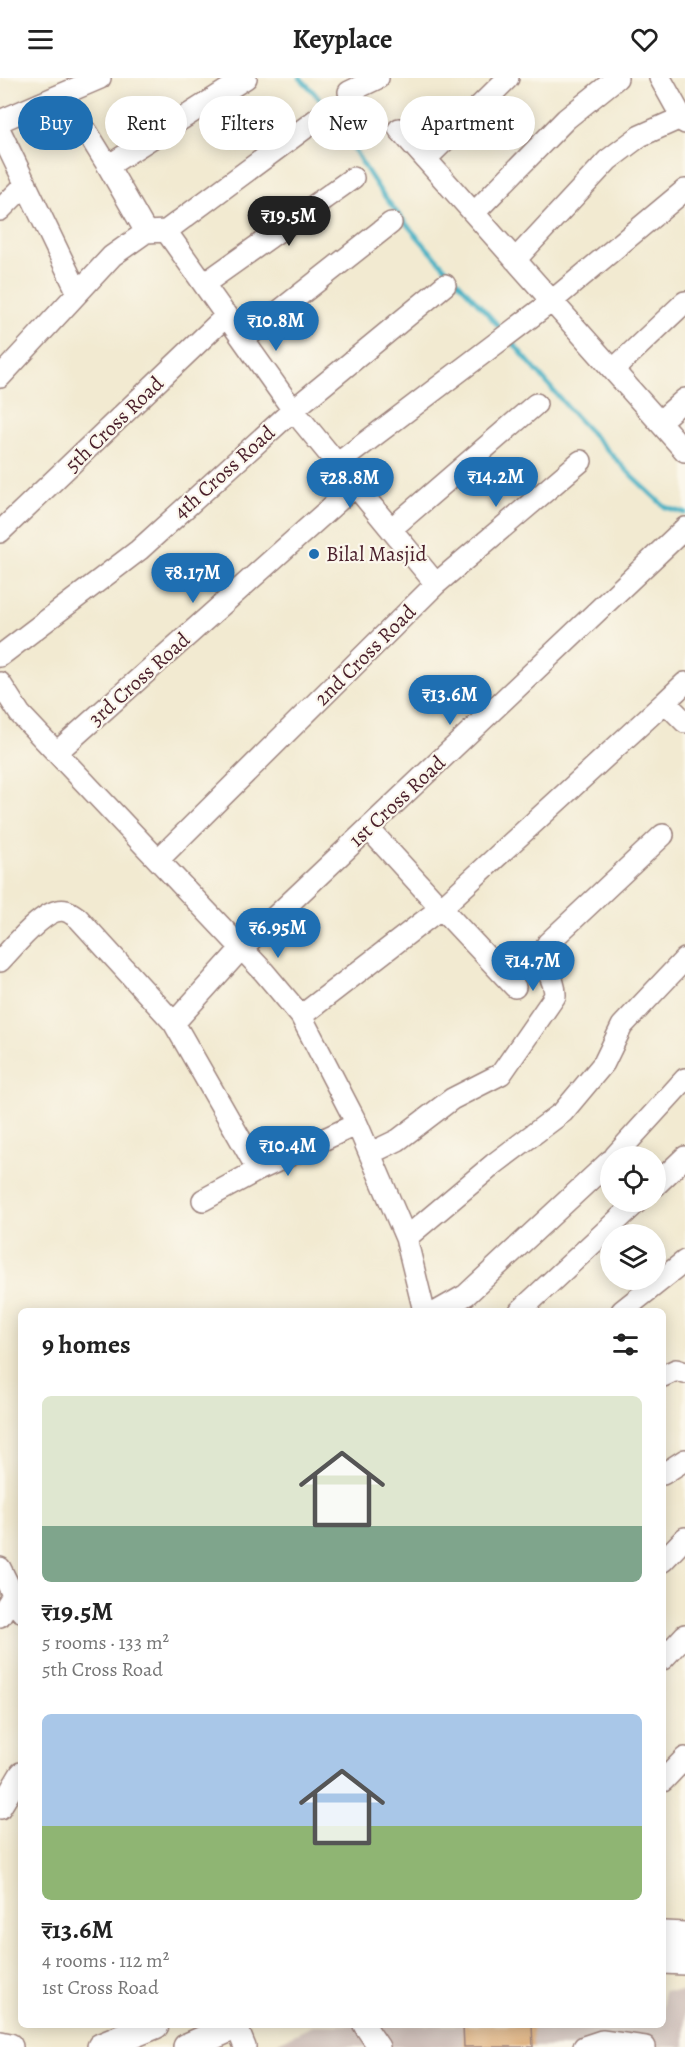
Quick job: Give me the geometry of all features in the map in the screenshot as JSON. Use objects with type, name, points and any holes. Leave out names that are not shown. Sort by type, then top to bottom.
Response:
[{"type":"main road","points":[[666,1935],[685,1936]]},
{"type":"main road","points":[[666,1960],[685,1961]]},
{"type":"main road","points":[[101,2047],[148,2028]]},
{"type":"main road","points":[[187,2047],[229,2028]]},
{"type":"main road","points":[[0,2045],[9,2047]]},
{"type":"street","points":[[0,121],[100,78]]},
{"type":"street","points":[[108,166],[246,78]]},
{"type":"street","points":[[349,92],[378,78]]},
{"type":"street","points":[[426,159],[508,78]]},
{"type":"street","points":[[474,213],[566,119],[617,78]]},
{"type":"street","points":[[515,260],[608,160],[640,136],[684,119],[660,78]]},
{"type":"street","points":[[0,377],[112,256],[156,232],[308,125]]},
{"type":"street","points":[[399,129],[685,451]]},
{"type":"street","points":[[0,130],[78,293]]},
{"type":"street","points":[[93,142],[156,232],[204,284],[293,410],[436,584]]},
{"type":"street","points":[[204,284],[352,178]]},
{"type":"street","points":[[0,210],[26,184]]},
{"type":"street","points":[[337,464],[552,301],[685,190]]},
{"type":"street","points":[[243,339],[391,223]]},
{"type":"street","name":"4th Cross Road","points":[[0,656],[139,550],[293,410],[445,285]]},
{"type":"street","points":[[613,370],[685,302]]},
{"type":"street","name":"5th Cross Road","points":[[0,532],[227,315]]},
{"type":"street","points":[[659,422],[685,399]]},
{"type":"street","points":[[391,529],[537,404]]},
{"type":"street","name":"2nd Cross Road","points":[[158,860],[436,584],[581,461]]},
{"type":"street","name":"3rd Cross Road","points":[[57,752],[355,486]]},
{"type":"street","name":"1st Cross Road","points":[[174,1023],[240,950],[685,528]]},
{"type":"street","points":[[0,683],[20,714],[240,950],[264,972],[302,1016],[371,1153],[406,1238],[423,1308]]},
{"type":"street","points":[[302,1016],[441,908],[685,683]]},
{"type":"street","points":[[665,702],[685,722]]},
{"type":"street","points":[[369,828],[515,987]]},
{"type":"street","points":[[371,1153],[398,1140],[452,1099],[501,1074],[555,996],[555,984],[542,961],[543,951],[548,943],[663,835]]},
{"type":"street","points":[[0,961],[44,917],[56,910],[67,911],[78,918],[174,1023],[258,1170]]},
{"type":"street","points":[[406,1238],[494,1164],[563,1113],[604,1063],[622,1026],[685,959]]},
{"type":"street","points":[[624,1146],[685,1078]]},
{"type":"street","points":[[203,1200],[258,1170],[357,1124]]},
{"type":"street","points":[[666,1175],[685,1157]]},
{"type":"street","points":[[443,1308],[466,1295],[600,1170]]},
{"type":"street","points":[[523,1308],[626,1212]]},
{"type":"street","points":[[626,1308],[685,1261]]},
{"type":"street","points":[[666,1375],[676,1370],[685,1373]]},
{"type":"street","points":[[666,1472],[685,1460]]},
{"type":"street","points":[[666,1558],[685,1538]]},
{"type":"street","points":[[0,1568],[17,1604],[0,1616]]},
{"type":"street","points":[[666,1656],[685,1635]]},
{"type":"street","points":[[666,1778],[685,1758]]},
{"type":"street","points":[[0,1808],[18,1778]]},
{"type":"street","points":[[237,2028],[245,2047]]},
{"type":"street","points":[[366,2028],[380,2047]]},
{"type":"street","points":[[584,2047],[602,2041],[645,2047]]},
{"type":"shaded area","points":[[666,1991],[685,1992],[685,2047],[280,2047],[278,2042],[308,2028],[666,2028]]},
{"type":"building","points":[[463,2028],[532,2028],[533,2047],[464,2047]]},
{"type":"waterway","points":[[300,78],[333,117],[393,208],[502,330]]},
{"type":"waterway","points":[[511,341],[575,416],[632,476],[665,507],[685,513]]},
{"type":"place","name":"Bilal Masjid","points":[[314,554]]}]
